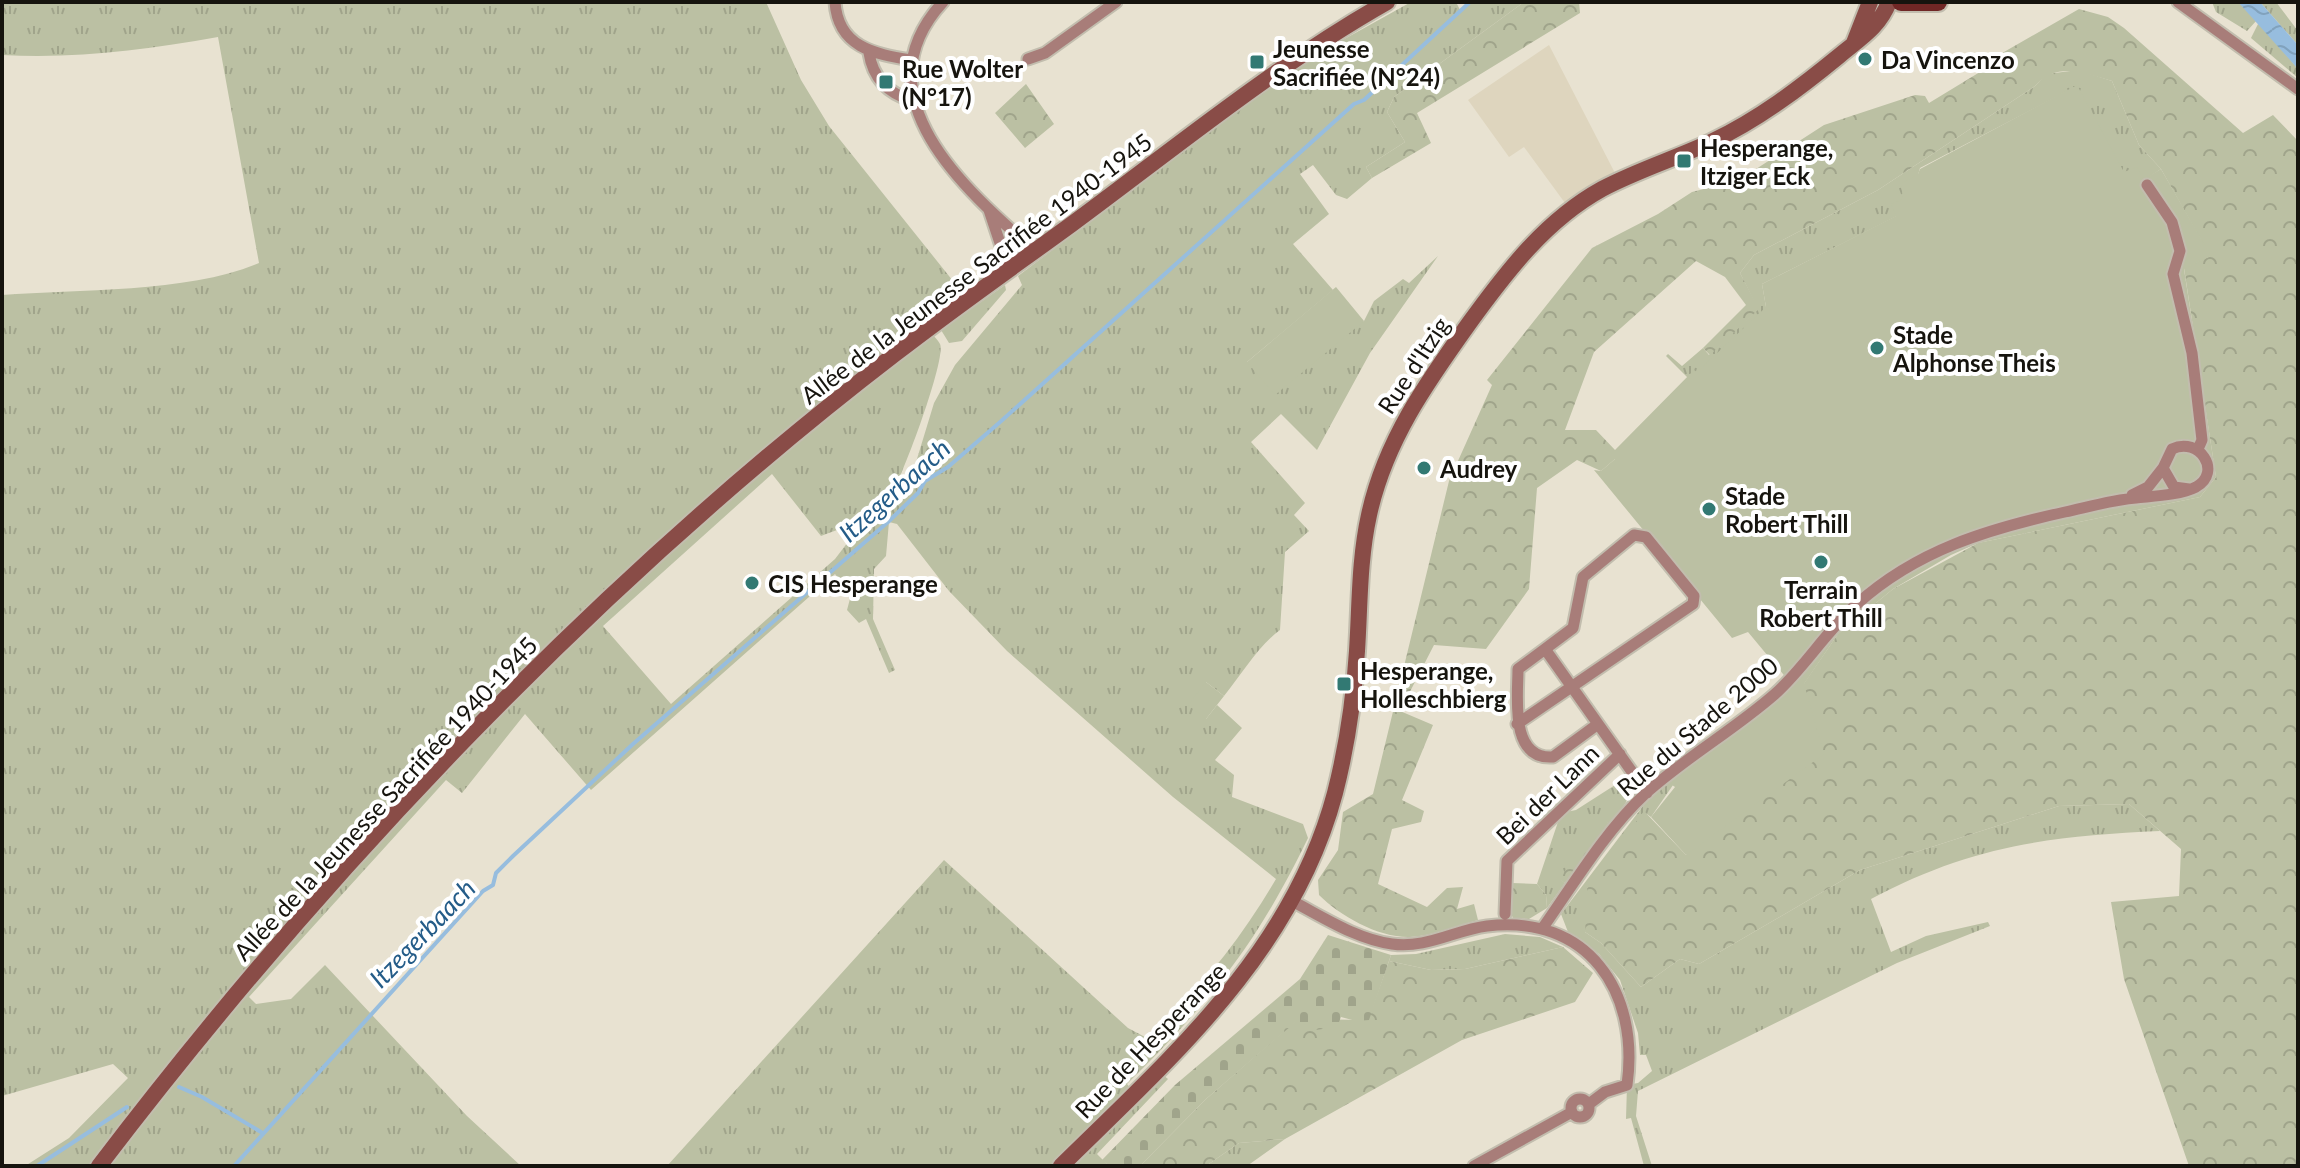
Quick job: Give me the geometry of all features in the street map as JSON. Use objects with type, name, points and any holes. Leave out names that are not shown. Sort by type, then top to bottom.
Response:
[{"type":"main road","name":"Allée de la Jeunesse Sacrifiée 1940-1945","points":[[99,1166],[242,985],[362,849],[543,661],[721,498],[893,355],[1295,59],[1387,2]]},
{"type":"main road","points":[[1855,2],[1862,22]]},
{"type":"main road","name":"Rue d'Itzig","points":[[1854,43],[1870,2]]},
{"type":"main road","name":"Rue d'Itzig","points":[[1292,901],[1321,835],[1343,754],[1355,672],[1361,560],[1369,514],[1394,441],[1417,395],[1502,278],[1534,241],[1565,214],[1602,190],[1749,121],[1801,87],[1872,30],[1889,2]]},
{"type":"main road","points":[[1901,2],[1938,2]]},
{"type":"main road","name":"Rue de Hesperange","points":[[1061,1166],[1232,993],[1292,901]]},
{"type":"street","points":[[835,2],[842,28],[852,43],[869,53],[911,60]]},
{"type":"street","points":[[943,2],[921,31],[911,60],[913,101],[930,140],[988,210],[1035,251]]},
{"type":"street","points":[[1028,59],[1045,53],[1116,2]]},
{"type":"street","points":[[2178,2],[2298,89]]},
{"type":"street","points":[[869,53],[881,82],[897,96],[913,101]]},
{"type":"street","points":[[2147,185],[2172,222],[2180,251],[2173,274],[2192,353],[2202,440],[2198,449],[2207,461],[2206,476],[2189,489],[2174,487],[2163,468]]},
{"type":"street","points":[[988,210],[1009,270]]},
{"type":"street","name":"Rue du Stade 2000","points":[[2124,499],[2148,487],[2163,468],[2172,449],[2185,445],[2198,449]]},
{"type":"street","name":"Rue du Stade 2000","points":[[1542,929],[1632,807],[1775,693],[1858,603],[1919,561],[1974,534],[2124,499],[2189,489]]},
{"type":"street","points":[[1517,724],[1693,604],[1694,596],[1646,537],[1634,535],[1583,577],[1573,628],[1518,669],[1517,724],[1526,745],[1546,758],[1553,757],[1598,724]]},
{"type":"street","points":[[1545,649],[1647,793]]},
{"type":"street","name":"Bei der Lann","points":[[1505,914],[1507,861],[1620,754]]},
{"type":"street","points":[[1292,901],[1354,932],[1391,944],[1414,945],[1485,926],[1517,925],[1542,929],[1569,941],[1592,957],[1609,978],[1622,1003],[1630,1030],[1627,1085],[1605,1092],[1589,1104],[1582,1098],[1576,1099],[1572,1112],[1474,1166]]},
{"type":"shaded area","points":[[1549,45],[1616,175],[1565,203],[1524,147],[1509,157],[1468,100]]},
{"type":"green space","points":[[2,2],[766,2],[801,80],[829,126],[965,296],[925,325],[940,344],[936,373],[921,423],[887,502],[856,523],[821,536],[772,474],[603,626],[671,704],[835,559],[861,525],[906,495],[934,403],[955,365],[1022,285],[1018,276],[1264,90],[1330,47],[1411,2],[1456,2],[1460,10],[1470,2],[1524,2],[1394,97],[1387,112],[1405,142],[1366,167],[1372,178],[1347,199],[1336,195],[1313,165],[1300,174],[1329,214],[1293,244],[1333,290],[1247,362],[1364,321],[1374,301],[1403,279],[1409,283],[1438,256],[1370,353],[1317,450],[1281,414],[1251,442],[1305,503],[1294,515],[1309,531],[1285,552],[1280,630],[1257,652],[1224,696],[1206,682],[1206,719],[1217,705],[1242,728],[1215,760],[1234,775],[1232,797],[1303,824],[1308,838],[1270,910],[1230,970],[1183,1026],[1127,1084],[1135,1093],[1163,1075],[1168,1079],[1097,1154],[1109,1166],[667,1166],[944,860],[1128,1028],[1145,1037],[1183,1003],[1218,964],[1276,879],[1173,797],[1007,651],[949,591],[897,524],[889,522],[886,556],[874,569],[873,619],[895,670],[889,673],[866,619],[859,623],[847,610],[851,595],[835,574],[591,790],[525,714],[462,793],[446,780],[249,997],[256,1004],[291,999],[325,965],[467,1116],[521,1166],[25,1166],[69,1138],[128,1078],[113,1064],[2,1096],[2,295],[167,285],[231,273],[259,263],[218,37],[110,52],[57,56],[2,55]]},
{"type":"green space","points":[[1524,2],[1579,2],[1580,13],[1417,113],[1431,143],[1372,178],[1366,167],[1405,142],[1387,112],[1394,97]]},
{"type":"green space","points":[[2212,2],[2238,2],[2257,20],[2247,31],[2216,12]]},
{"type":"green space","points":[[2260,2],[2276,2],[2298,31],[2298,45]]},
{"type":"green space","points":[[2079,9],[2108,17],[2124,28],[2243,133],[2273,115],[2298,141],[2298,1166],[2189,1166],[2124,979],[2111,902],[2179,896],[2181,849],[2129,804],[2059,806],[1860,870],[1699,964],[1680,959],[1641,987],[1601,943],[1585,932],[1588,887],[1644,811],[1686,855],[1838,634],[1893,589],[1978,543],[2200,497],[2216,477],[2184,268],[2210,256],[2161,169],[2139,145],[2112,81],[2091,75],[2062,71],[2044,78],[1878,190],[1754,255],[1740,273],[1759,309],[1710,355],[1703,348],[1746,305],[1725,277],[1696,261],[1594,352],[1565,430],[1596,430],[1615,450],[1615,459],[1601,471],[1577,460],[1537,488],[1529,589],[1486,649],[1434,645],[1400,711],[1433,725],[1402,800],[1424,811],[1421,822],[1392,829],[1378,884],[1427,907],[1447,888],[1463,887],[1457,909],[1474,904],[1478,920],[1427,935],[1398,936],[1361,924],[1319,895],[1318,880],[1338,850],[1343,812],[1373,794],[1449,481],[1492,385],[1487,380],[1592,248],[1658,214],[1692,192],[1739,180],[1824,125],[1915,95],[1925,96],[1929,103],[1998,61],[1997,56]]},
{"type":"green space","points":[[2259,22],[2298,69],[2298,78],[2251,38]]},
{"type":"green space","points":[[2078,70],[2112,81],[2139,145],[2161,169],[2090,216],[2077,86],[1920,168],[1913,192],[1897,216],[1762,284],[1766,307],[1821,437],[1687,377],[1666,356],[1668,354],[1682,366],[1703,348],[1709,355],[1758,309],[1740,273],[1754,255],[1878,190],[2035,86],[2047,74]]},
{"type":"green space","points":[[1026,84],[1054,124],[1025,148],[995,113]]},
{"type":"green space","points":[[2077,85],[2124,172],[2137,167],[2144,179],[2161,169],[2211,256],[2184,269],[2216,477],[2200,497],[1978,543],[1893,589],[1838,634],[1804,684],[1824,754],[1686,855],[1651,817],[1675,787],[1669,783],[1682,772],[1679,768],[1788,680],[1748,632],[1732,638],[1594,470],[1601,471],[1615,459],[1615,450],[1694,370],[1697,372],[1766,307],[1762,284],[1896,216],[1891,204],[1903,199],[1901,184],[1918,174],[1920,169]]},
{"type":"green space","points":[[1005,285],[1006,290],[962,341],[949,343],[941,330]]},
{"type":"green space","points":[[1336,287],[1364,321],[1275,395],[1247,362]]},
{"type":"green space","points":[[1206,682],[1224,696],[1206,719],[1188,705]]},
{"type":"green space","points":[[1682,772],[1651,817],[1644,812],[1585,932],[1601,943],[1641,987],[1680,959],[1699,964],[1860,870],[2059,806],[2129,804],[2160,831],[2082,836],[2011,847],[1942,867],[1871,899],[1891,952],[1926,936],[1988,922],[1990,926],[1897,963],[1638,1091],[1636,1116],[1652,1166],[1644,1166],[1631,1118],[1626,1119],[1627,1085],[1638,1083],[1652,1071],[1646,1055],[1640,1055],[1638,1033],[1620,980],[1599,954],[1568,932],[1561,914],[1649,798]]},
{"type":"green space","points":[[1626,778],[1630,790],[1626,802],[1609,824],[1605,821],[1561,880],[1565,883],[1547,908],[1546,895],[1537,884],[1561,813],[1576,810]]},
{"type":"green space","points":[[1605,820],[1609,824],[1565,883],[1560,880],[1590,825]]},
{"type":"green space","points":[[1512,883],[1537,884],[1546,895],[1547,908],[1529,919],[1513,918],[1509,910]]},
{"type":"green space","points":[[1505,934],[1540,937],[1563,947],[1465,969],[1431,970],[1389,961],[1391,955],[1416,954]]},
{"type":"green space","points":[[1328,935],[1391,955],[1369,1020],[1341,1017],[1337,1027],[1308,1031],[1298,1020],[1206,1099],[1140,1166],[1109,1166],[1102,1160],[1175,1085],[1300,979]]},
{"type":"green space","points":[[1563,947],[1593,973],[1575,1002],[1462,1040],[1285,1139],[1239,1143],[1206,1166],[1140,1166],[1206,1099],[1298,1019],[1368,1020],[1389,961],[1431,970],[1465,969]]},
{"type":"green space","points":[[1285,1139],[1247,1166],[1206,1166],[1239,1143]]},
{"type":"water","points":[[2238,2],[2260,2],[2298,45],[2298,69]]},
{"type":"waterway","name":"Itzegerbaach","points":[[234,1166],[483,891],[493,885],[496,873],[513,856],[633,744],[888,522],[918,493],[925,481],[948,467],[999,423],[1354,104],[1364,100],[1470,2]]},
{"type":"waterway","points":[[179,1087],[261,1132]]},
{"type":"waterway","points":[[37,1166],[127,1107]]},
{"type":"place","name":"Da Vincenzo","points":[[1865,59]]},
{"type":"place","name":"Jeunesse Sacrifiée (N°24)","points":[[1257,62]]},
{"type":"place","name":"Rue Wolter (N°17)","points":[[886,82]]},
{"type":"place","name":"Hesperange, Itziger Eck","points":[[1684,161]]},
{"type":"place","name":"Stade Alphonse Theis","points":[[1877,348]]},
{"type":"place","name":"Audrey","points":[[1424,468]]},
{"type":"place","name":"Stade Robert Thill","points":[[1709,509]]},
{"type":"place","name":"Terrain Robert Thill","points":[[1821,562]]},
{"type":"place","name":"CIS Hesperange","points":[[752,583]]},
{"type":"place","name":"Hesperange, Holleschbierg","points":[[1344,684]]}]
